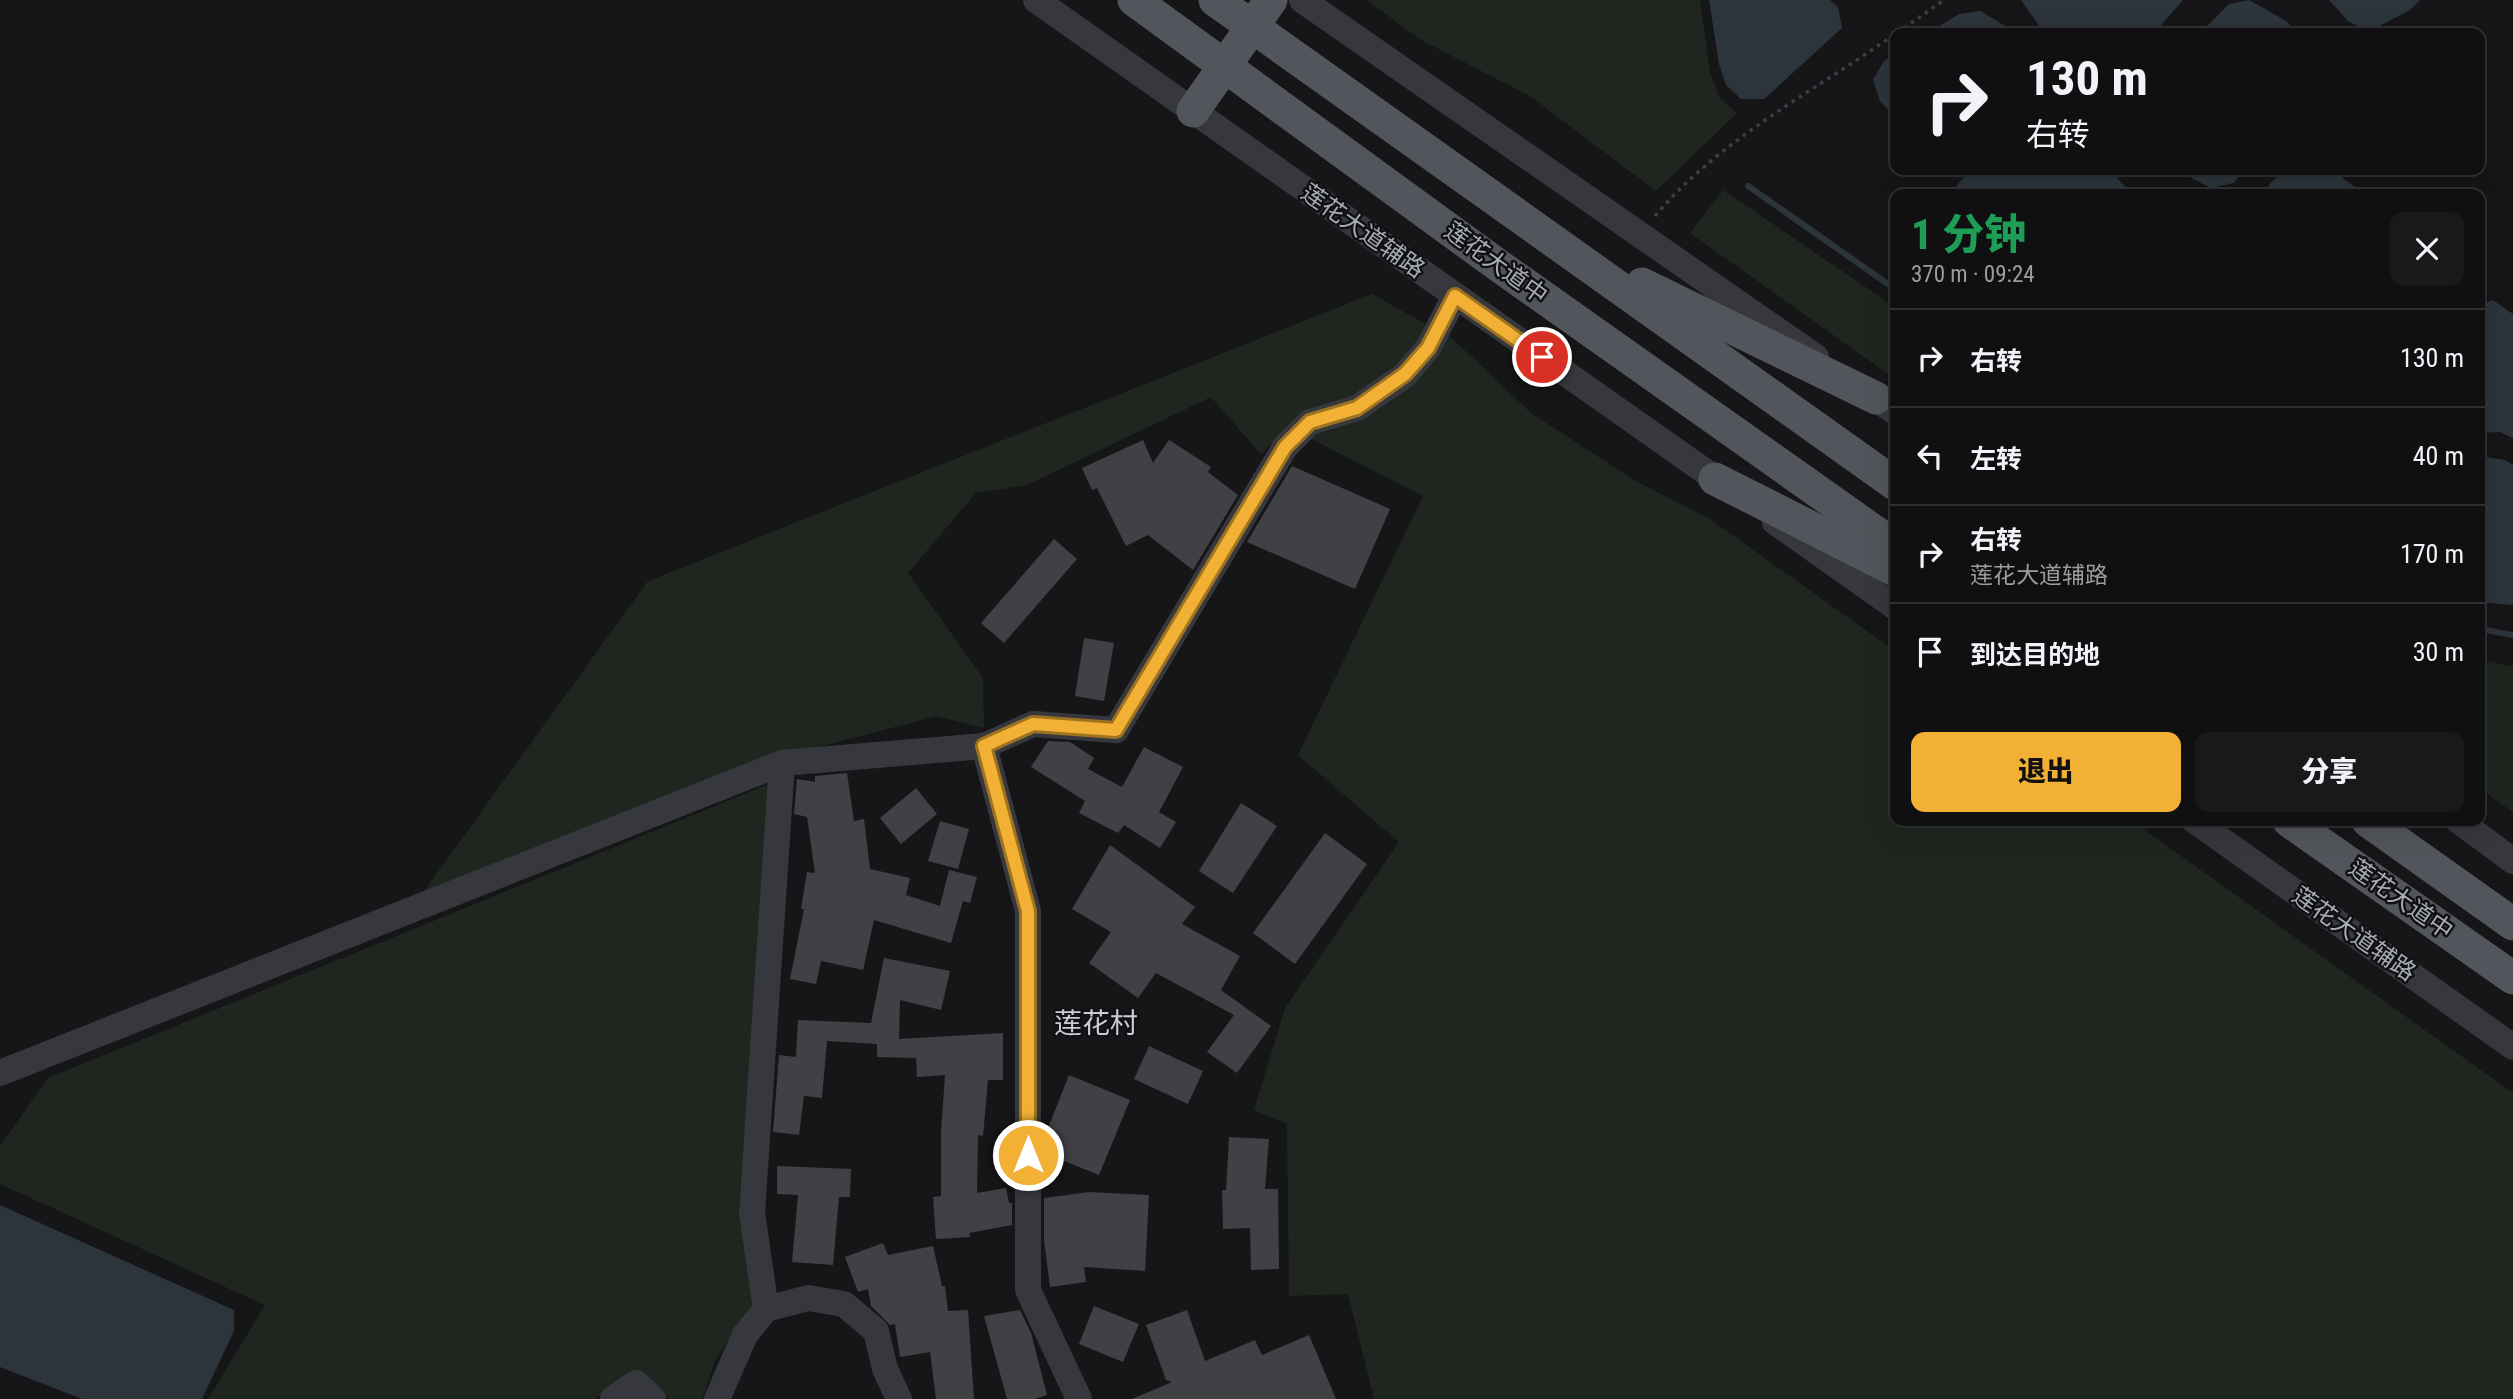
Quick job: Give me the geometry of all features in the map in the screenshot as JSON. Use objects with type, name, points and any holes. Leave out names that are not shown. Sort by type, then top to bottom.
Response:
[{"type":"main road","name":"莲花大道中","points":[[1134,0],[1502,268],[1890,542]]},
{"type":"main road","name":"莲花大道中","points":[[1215,0],[1890,480]]},
{"type":"main road","points":[[1194,111],[1271,0]]},
{"type":"main road","points":[[1502,268],[1543,234],[1886,405]]},
{"type":"main road","points":[[1714,479],[1890,567]]},
{"type":"main road","name":"莲花大道中","points":[[2296,826],[2513,978]]},
{"type":"main road","name":"莲花大道中","points":[[2375,826],[2513,924]]},
{"type":"street","name":"莲花大道辅路","points":[[1036,0],[1890,603]]},
{"type":"street","points":[[1302,0],[1886,405]]},
{"type":"street","points":[[0,1073],[782,763],[984,746],[1033,724],[1116,730],[1285,447],[1310,422],[1357,408],[1405,374],[1428,348],[1455,296]]},
{"type":"street","points":[[984,746],[1028,911],[1028,1290],[1079,1399]]},
{"type":"street","points":[[766,1309],[752,1213],[782,763]]},
{"type":"street","name":"莲花大道辅路","points":[[2202,826],[2513,1047]]},
{"type":"street","points":[[2466,826],[2513,861]]},
{"type":"street","points":[[717,1399],[745,1335],[766,1309],[808,1298],[844,1304],[876,1331],[885,1369],[899,1399]]},
{"type":"street","points":[[613,1399],[636,1383],[653,1399]]},
{"type":"path","points":[[1904,28],[1944,0]]},
{"type":"path","points":[[1640,234],[1677,190],[1736,139],[1890,38]]},
{"type":"shaded area","points":[[1367,0],[1700,0],[1710,72],[1720,99],[1737,113],[1656,191],[1530,96],[1421,40]]},
{"type":"shaded area","points":[[1709,0],[1830,0],[1838,7],[1842,28],[1764,99],[1741,99],[1726,85],[1719,64]]},
{"type":"shaded area","points":[[2021,0],[2183,0],[2158,28],[2041,28]]},
{"type":"shaded area","points":[[2249,0],[2288,22],[2291,28],[2205,28],[2229,4]]},
{"type":"shaded area","points":[[2329,0],[2420,0],[2410,10],[2376,28],[2363,28],[2349,22]]},
{"type":"shaded area","points":[[1981,11],[2008,28],[1936,28],[1959,14]]},
{"type":"shaded area","points":[[1890,57],[1890,112],[1880,101],[1873,80],[1884,61]]},
{"type":"shaded area","points":[[1966,175],[2115,175],[2127,189],[1954,189]]},
{"type":"shaded area","points":[[2186,175],[2240,175],[2234,183],[2211,188]]},
{"type":"shaded area","points":[[2280,175],[2339,175],[2357,189],[2267,189]]},
{"type":"shaded area","points":[[1723,190],[1890,304],[1890,375],[1690,233]]},
{"type":"shaded area","points":[[1372,294],[1453,339],[1531,413],[1634,480],[1710,519],[1890,647],[1890,826],[2139,826],[2513,1093],[2513,1399],[1374,1399],[1348,1294],[1289,1296],[1287,1124],[1254,1110],[1285,1008],[1399,842],[1298,755],[1423,496],[1288,427],[1261,454],[1211,397],[1027,485],[976,493],[908,573],[983,678],[984,728],[937,716],[785,756],[421,895],[648,581]]},
{"type":"shaded area","points":[[2493,300],[2513,314],[2513,438],[2500,432],[2485,433],[2485,303]]},
{"type":"shaded area","points":[[2485,457],[2505,460],[2513,465],[2513,605],[2485,602]]},
{"type":"shaded area","points":[[2485,660],[2513,667],[2513,812],[2485,792]]},
{"type":"shaded area","points":[[774,782],[739,1205],[754,1308],[716,1358],[702,1399],[669,1399],[637,1371],[595,1399],[208,1399],[265,1305],[0,1184],[0,1146],[48,1078]]},
{"type":"shaded area","points":[[0,1205],[234,1310],[234,1331],[202,1399],[82,1399],[0,1367]]},
{"type":"building","points":[[1143,440],[1153,463],[1169,440],[1211,467],[1208,472],[1238,495],[1193,570],[1148,535],[1126,546],[1097,488],[1092,490],[1082,468]]},
{"type":"building","points":[[1292,466],[1390,509],[1355,589],[1247,542]]},
{"type":"building","points":[[1054,539],[1077,559],[1004,643],[981,623]]},
{"type":"building","points":[[1084,638],[1114,643],[1104,701],[1075,696]]},
{"type":"building","points":[[1048,741],[1070,742],[1094,758],[1088,769],[1122,787],[1144,747],[1183,767],[1159,812],[1176,822],[1160,848],[1124,825],[1118,833],[1079,813],[1085,801],[1031,767]]},
{"type":"building","points":[[847,773],[854,821],[864,819],[870,869],[910,878],[906,895],[940,906],[949,870],[977,877],[970,903],[963,901],[951,943],[874,920],[863,970],[821,961],[816,984],[790,979],[804,909],[801,909],[807,872],[815,873],[807,817],[794,814],[797,779],[815,782],[815,776]]},
{"type":"building","points":[[916,788],[937,814],[901,844],[880,818]]},
{"type":"building","points":[[1241,803],[1277,826],[1233,893],[1199,871]]},
{"type":"building","points":[[940,821],[969,829],[958,869],[928,861]]},
{"type":"building","points":[[1325,833],[1367,864],[1295,964],[1253,933]]},
{"type":"building","points":[[1110,845],[1195,907],[1182,924],[1240,956],[1221,990],[1271,1026],[1237,1073],[1207,1052],[1234,1015],[1156,973],[1138,998],[1089,963],[1111,932],[1072,909]]},
{"type":"building","points":[[884,958],[950,971],[941,1010],[900,1000],[899,1039],[1003,1033],[1003,1080],[988,1080],[983,1136],[978,1135],[977,1193],[1006,1188],[1009,1203],[1012,1203],[1012,1225],[969,1233],[970,1237],[936,1239],[933,1197],[941,1196],[941,1132],[945,1075],[917,1077],[916,1058],[877,1057],[877,1044],[827,1041],[822,1098],[804,1096],[799,1135],[773,1132],[779,1055],[796,1057],[798,1020],[871,1023]]},
{"type":"building","points":[[1149,1046],[1203,1071],[1188,1104],[1134,1079]]},
{"type":"building","points":[[1069,1075],[1130,1100],[1099,1175],[1044,1153],[1044,1138]]},
{"type":"building","points":[[1229,1137],[1269,1139],[1265,1189],[1278,1189],[1279,1269],[1251,1270],[1250,1228],[1223,1229],[1222,1190],[1226,1190]]},
{"type":"building","points":[[777,1166],[851,1169],[850,1197],[839,1197],[833,1265],[792,1262],[798,1195],[777,1194]]},
{"type":"building","points":[[1089,1192],[1149,1195],[1145,1271],[1084,1267],[1086,1282],[1050,1287],[1044,1240],[1044,1198]]},
{"type":"building","points":[[883,1243],[888,1255],[933,1246],[942,1286],[945,1286],[948,1311],[968,1310],[974,1399],[936,1399],[930,1352],[900,1357],[895,1324],[890,1325],[871,1306],[868,1289],[858,1292],[845,1257]]},
{"type":"building","points":[[1094,1306],[1139,1324],[1123,1362],[1079,1344]]},
{"type":"building","points":[[1020,1310],[1031,1333],[1047,1395],[1035,1399],[1007,1399],[984,1316]]},
{"type":"building","points":[[1187,1310],[1205,1361],[1255,1340],[1262,1355],[1309,1335],[1336,1399],[1132,1399],[1172,1382],[1166,1380],[1146,1325]]},
{"type":"waterway","points":[[1748,186],[1890,285]]},
{"type":"waterway","points":[[2485,630],[2513,635]]},
{"type":"district","name":"莲花村","points":[[1096,1023]]},
{"type":"route","points":[[1028,1155],[1028,911],[984,746],[1033,724],[1073,729],[1116,730],[1161,650],[1285,447],[1310,422],[1357,408],[1405,374],[1428,348],[1455,296],[1542,357]]}]
